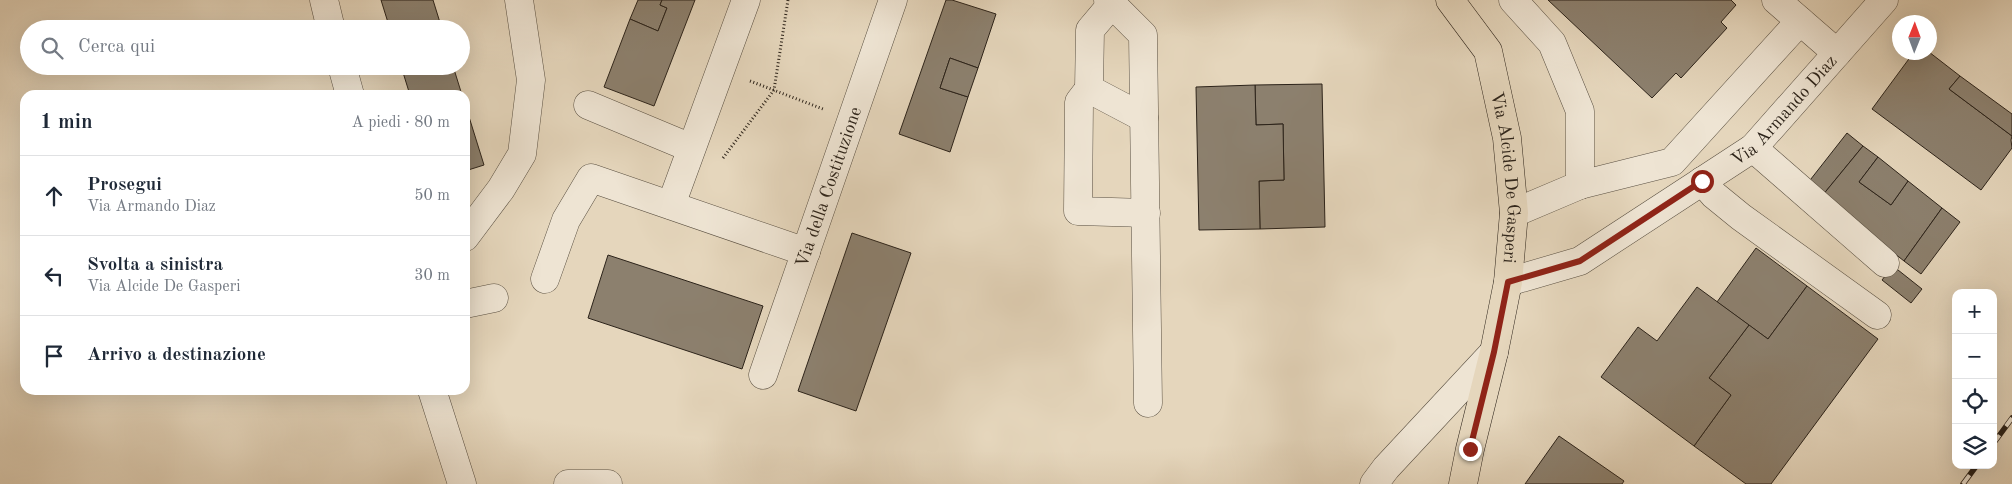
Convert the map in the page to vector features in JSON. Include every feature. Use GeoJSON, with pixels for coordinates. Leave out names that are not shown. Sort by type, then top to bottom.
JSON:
{"type":"FeatureCollection","features":[{"type":"Feature","properties":{"kind":"main road","name":"Via Alcide De Gasperi"},"geometry":{"type":"LineString","coordinates":[[1450,0],[1488,51],[1507,138],[1514,213],[1508,282],[1494,352],[1470,449],[1464,484]]}},
{"type":"Feature","properties":{"kind":"street"},"geometry":{"type":"LineString","coordinates":[[324,0],[330,20]]}},
{"type":"Feature","properties":{"kind":"street"},"geometry":{"type":"LineString","coordinates":[[470,230],[501,189],[522,154],[531,80],[520,0]]}},
{"type":"Feature","properties":{"kind":"street"},"geometry":{"type":"LineString","coordinates":[[671,205],[746,0]]}},
{"type":"Feature","properties":{"kind":"street","name":"Via della Costituzione"},"geometry":{"type":"LineString","coordinates":[[763,375],[893,0]]}},
{"type":"Feature","properties":{"kind":"street"},"geometry":{"type":"LineString","coordinates":[[1513,0],[1552,43],[1580,111],[1580,185]]}},
{"type":"Feature","properties":{"kind":"street"},"geometry":{"type":"LineString","coordinates":[[1776,0],[1836,53]]}},
{"type":"Feature","properties":{"kind":"street","name":"Via Armando Diaz"},"geometry":{"type":"LineString","coordinates":[[1508,282],[1580,261],[1753,148],[1884,0]]}},
{"type":"Feature","properties":{"kind":"street"},"geometry":{"type":"LineString","coordinates":[[1146,213],[1078,210],[1079,102],[1089,89],[1090,30],[1110,2],[1143,35],[1146,213],[1148,403]]}},
{"type":"Feature","properties":{"kind":"street"},"geometry":{"type":"LineString","coordinates":[[1514,213],[1580,185],[1672,162],[1800,21]]}},
{"type":"Feature","properties":{"kind":"street"},"geometry":{"type":"LineString","coordinates":[[344,75],[349,90]]}},
{"type":"Feature","properties":{"kind":"street"},"geometry":{"type":"LineString","coordinates":[[1089,89],[1144,118]]}},
{"type":"Feature","properties":{"kind":"street"},"geometry":{"type":"LineString","coordinates":[[588,105],[691,148]]}},
{"type":"Feature","properties":{"kind":"street"},"geometry":{"type":"LineString","coordinates":[[1753,148],[1885,263]]}},
{"type":"Feature","properties":{"kind":"street"},"geometry":{"type":"LineString","coordinates":[[546,280],[566,220],[591,178],[806,252]]}},
{"type":"Feature","properties":{"kind":"street"},"geometry":{"type":"LineString","coordinates":[[1702,181],[1714,195],[1741,217],[1878,315]]}},
{"type":"Feature","properties":{"kind":"street"},"geometry":{"type":"LineString","coordinates":[[470,303],[494,298]]}},
{"type":"Feature","properties":{"kind":"street"},"geometry":{"type":"LineString","coordinates":[[1374,484],[1386,468],[1494,352]]}},
{"type":"Feature","properties":{"kind":"street"},"geometry":{"type":"LineString","coordinates":[[434,395],[462,484]]}},
{"type":"Feature","properties":{"kind":"street"},"geometry":{"type":"LineString","coordinates":[[568,484],[608,484]]}},
{"type":"Feature","properties":{"kind":"path"},"geometry":{"type":"LineString","coordinates":[[721,161],[774,90],[788,0]]}},
{"type":"Feature","properties":{"kind":"path"},"geometry":{"type":"LineString","coordinates":[[720,70],[852,119]]}},
{"type":"Feature","properties":{"kind":"building"},"geometry":{"type":"Polygon","coordinates":[[[381,0],[433,0],[439,20],[387,20],[381,0]]]}},
{"type":"Feature","properties":{"kind":"building"},"geometry":{"type":"Polygon","coordinates":[[[638,0],[662,0],[660,5],[667,8],[658,31],[630,19],[638,0]]]}},
{"type":"Feature","properties":{"kind":"building"},"geometry":{"type":"Polygon","coordinates":[[[662,0],[695,0],[654,106],[604,87],[630,19],[658,31],[667,8],[660,5],[662,0]]]}},
{"type":"Feature","properties":{"kind":"building"},"geometry":{"type":"Polygon","coordinates":[[[946,0],[952,0],[996,14],[978,68],[950,58],[940,88],[968,97],[950,152],[899,134],[946,0]]]}},
{"type":"Feature","properties":{"kind":"building"},"geometry":{"type":"Polygon","coordinates":[[[1548,0],[1731,0],[1736,5],[1721,22],[1727,28],[1681,78],[1676,73],[1652,98],[1548,0]]]}},
{"type":"Feature","properties":{"kind":"building"},"geometry":{"type":"Polygon","coordinates":[[[950,58],[978,68],[968,97],[940,88],[950,58]]]}},
{"type":"Feature","properties":{"kind":"building"},"geometry":{"type":"Polygon","coordinates":[[[1937,58],[1960,76],[1949,89],[2012,136],[2012,148],[1981,190],[1872,109],[1908,60],[1937,60],[1937,58]]]}},
{"type":"Feature","properties":{"kind":"building"},"geometry":{"type":"Polygon","coordinates":[[[404,75],[456,75],[460,90],[408,90],[404,75]]]}},
{"type":"Feature","properties":{"kind":"building"},"geometry":{"type":"Polygon","coordinates":[[[1960,76],[2012,114],[2012,136],[1949,89],[1960,76]]]}},
{"type":"Feature","properties":{"kind":"building"},"geometry":{"type":"Polygon","coordinates":[[[1322,84],[1325,227],[1260,229],[1259,181],[1284,180],[1283,124],[1256,125],[1255,85],[1322,84]]]}},
{"type":"Feature","properties":{"kind":"building"},"geometry":{"type":"Polygon","coordinates":[[[1255,85],[1256,125],[1283,124],[1284,180],[1259,181],[1260,229],[1199,230],[1196,87],[1255,85]]]}},
{"type":"Feature","properties":{"kind":"building"},"geometry":{"type":"Polygon","coordinates":[[[470,120],[484,165],[470,169],[470,120]]]}},
{"type":"Feature","properties":{"kind":"building"},"geometry":{"type":"Polygon","coordinates":[[[1847,133],[1863,146],[1822,196],[1807,184],[1847,133]]]}},
{"type":"Feature","properties":{"kind":"building"},"geometry":{"type":"Polygon","coordinates":[[[1863,146],[1878,157],[1859,182],[1891,205],[1908,181],[1942,208],[1904,261],[1822,196],[1863,146]]]}},
{"type":"Feature","properties":{"kind":"building"},"geometry":{"type":"Polygon","coordinates":[[[1878,157],[1908,181],[1891,205],[1859,182],[1878,157]]]}},
{"type":"Feature","properties":{"kind":"building"},"geometry":{"type":"Polygon","coordinates":[[[1942,208],[1960,222],[1921,274],[1904,261],[1942,208]]]}},
{"type":"Feature","properties":{"kind":"building"},"geometry":{"type":"Polygon","coordinates":[[[852,233],[911,253],[856,411],[798,391],[852,233]]]}},
{"type":"Feature","properties":{"kind":"building"},"geometry":{"type":"Polygon","coordinates":[[[1756,248],[1807,286],[1768,339],[1717,302],[1756,248]]]}},
{"type":"Feature","properties":{"kind":"building"},"geometry":{"type":"Polygon","coordinates":[[[608,255],[763,306],[742,369],[588,318],[608,255]]]}},
{"type":"Feature","properties":{"kind":"building"},"geometry":{"type":"Polygon","coordinates":[[[1893,266],[1922,289],[1911,303],[1882,280],[1893,266]]]}},
{"type":"Feature","properties":{"kind":"building"},"geometry":{"type":"Polygon","coordinates":[[[1807,286],[1878,339],[1771,484],[1746,484],[1694,446],[1731,395],[1709,378],[1749,325],[1768,339],[1807,286]]]}},
{"type":"Feature","properties":{"kind":"building"},"geometry":{"type":"Polygon","coordinates":[[[1697,287],[1749,325],[1709,378],[1731,395],[1694,446],[1601,377],[1638,327],[1657,341],[1697,287]]]}},
{"type":"Feature","properties":{"kind":"building"},"geometry":{"type":"Polygon","coordinates":[[[1559,436],[1624,481],[1622,484],[1525,484],[1559,436]]]}},
{"type":"Feature","properties":{"kind":"railway"},"geometry":{"type":"LineString","coordinates":[[1997,439],[2012,418]]}},
{"type":"Feature","properties":{"kind":"railway"},"geometry":{"type":"LineString","coordinates":[[1963,484],[1974,469]]}},
{"type":"Feature","properties":{"kind":"route"},"geometry":{"type":"LineString","coordinates":[[1470,449],[1494,352],[1508,282],[1580,261],[1702,181]]}}]}
